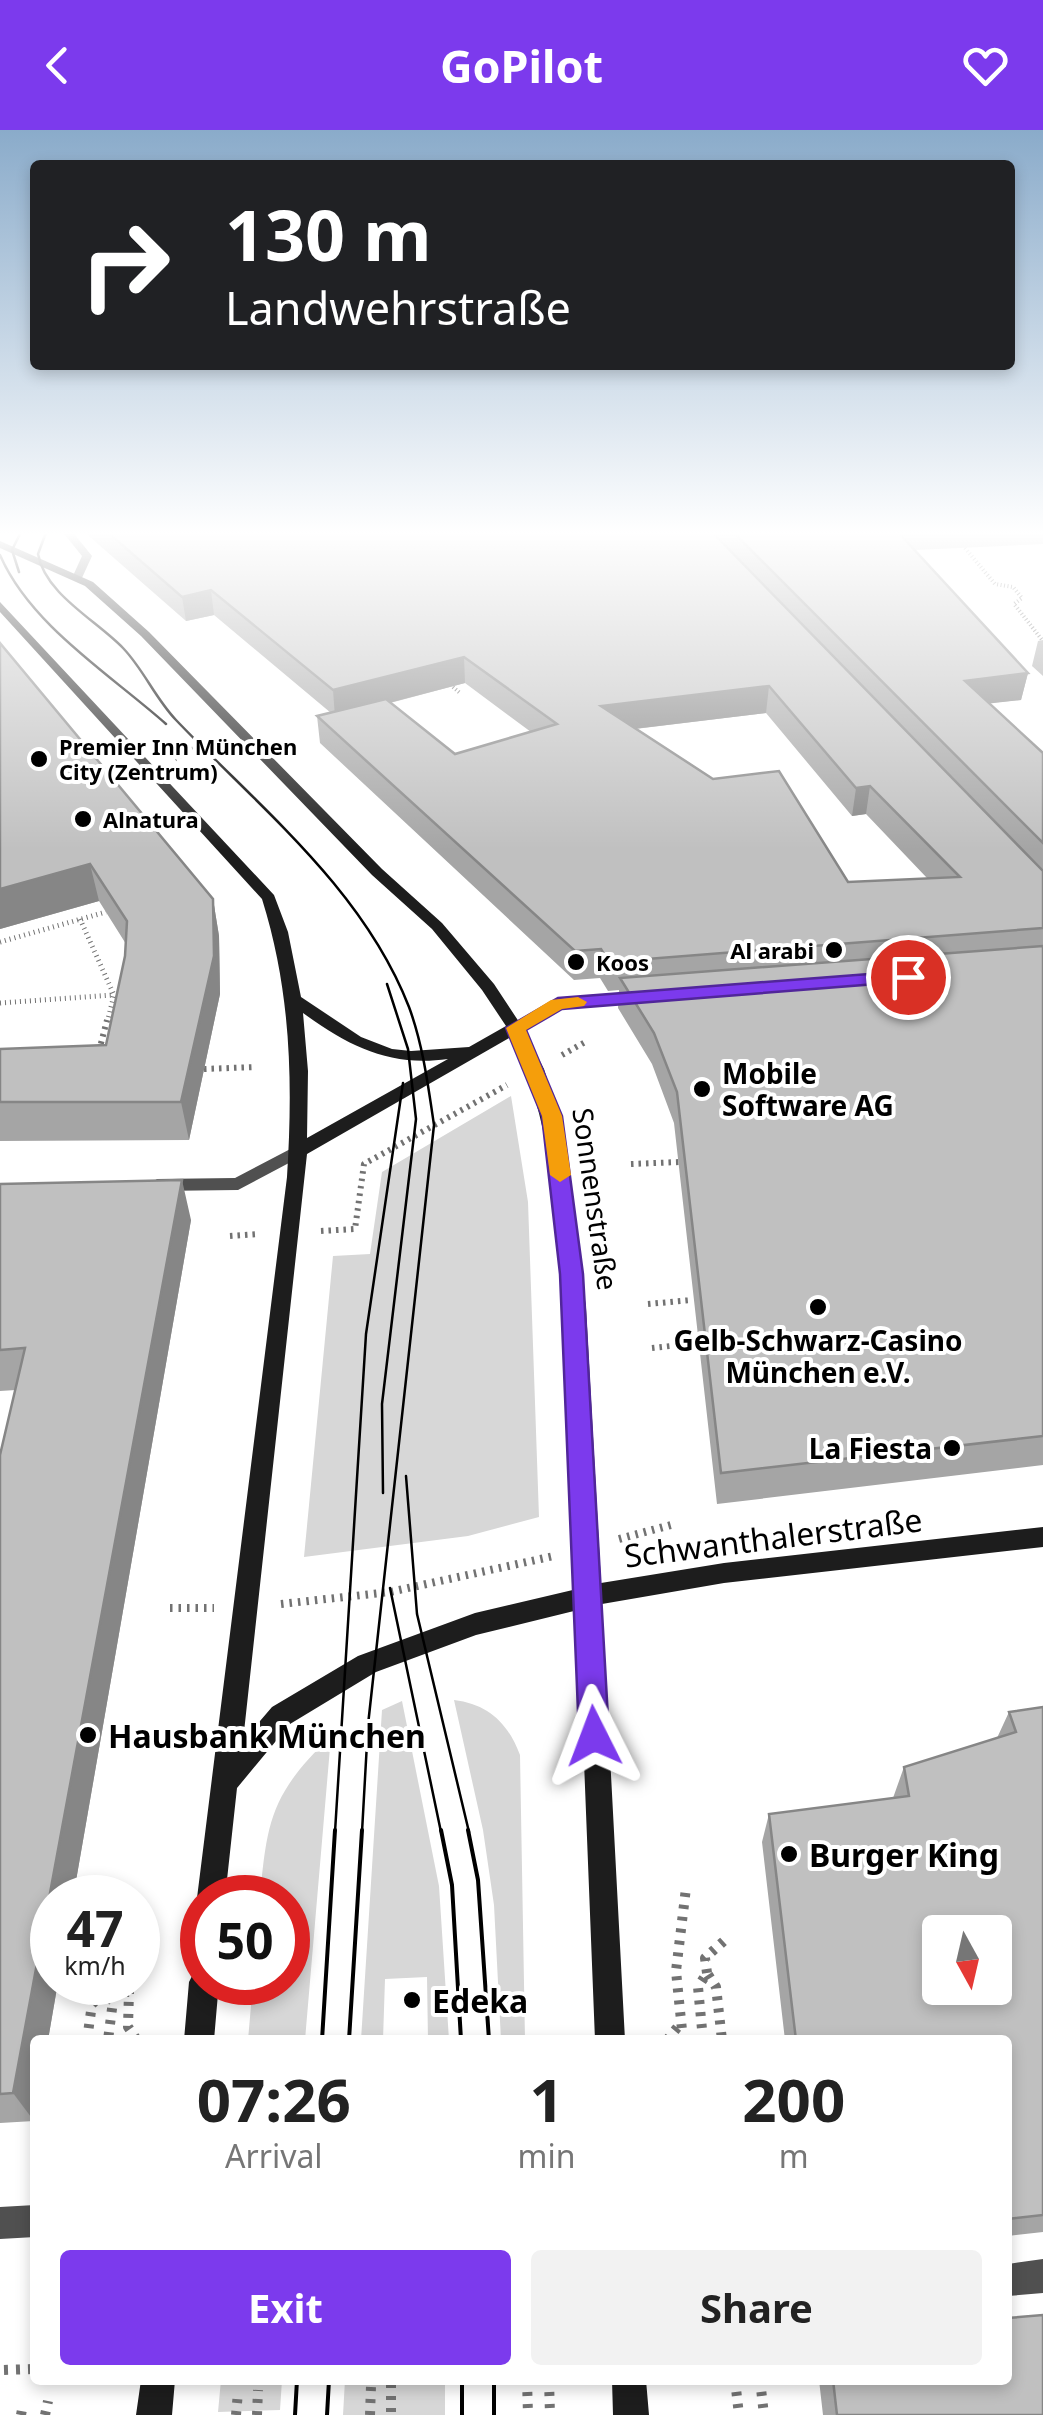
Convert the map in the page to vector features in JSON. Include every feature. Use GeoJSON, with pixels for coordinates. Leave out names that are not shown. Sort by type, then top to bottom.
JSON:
{"type":"FeatureCollection","features":[{"type":"Feature","properties":{"kind":"main road"},"geometry":{"type":"LineString","coordinates":[[28,637],[269,898],[284,940],[294,999],[300,1072],[298,1152],[213,1875]]}},
{"type":"Feature","properties":{"kind":"main road","name":"Sonnenstraße"},"geometry":{"type":"LineString","coordinates":[[148,637],[377,872],[437,926],[515,1028],[535,1070],[556,1136],[576,1308],[586,1594],[610,2035]]}},
{"type":"Feature","properties":{"kind":"main road"},"geometry":{"type":"LineString","coordinates":[[294,999],[381,1054],[419,1059],[480,1048]]}},
{"type":"Feature","properties":{"kind":"main road"},"geometry":{"type":"LineString","coordinates":[[298,1152],[515,1028]]}},
{"type":"Feature","properties":{"kind":"main road","name":"Schwanthalerstraße"},"geometry":{"type":"LineString","coordinates":[[220,1797],[234,1765],[264,1729],[344,1673],[422,1642],[586,1594],[1043,1537]]}},
{"type":"Feature","properties":{"kind":"main road"},"geometry":{"type":"LineString","coordinates":[[199,2035],[202,2005]]}},
{"type":"Feature","properties":{"kind":"main road"},"geometry":{"type":"LineString","coordinates":[[154,2415],[157,2385]]}},
{"type":"Feature","properties":{"kind":"main road"},"geometry":{"type":"LineString","coordinates":[[629,2385],[631,2415]]}},
{"type":"Feature","properties":{"kind":"street"},"geometry":{"type":"LineString","coordinates":[[515,1028],[558,1004],[657,996]]}},
{"type":"Feature","properties":{"kind":"street"},"geometry":{"type":"LineString","coordinates":[[135,1186],[238,1184],[298,1152]]}},
{"type":"Feature","properties":{"kind":"street"},"geometry":{"type":"LineString","coordinates":[[0,2223],[30,2221]]}},
{"type":"Feature","properties":{"kind":"street"},"geometry":{"type":"LineString","coordinates":[[1012,2280],[1043,2276]]}},
{"type":"Feature","properties":{"kind":"path"},"geometry":{"type":"LineString","coordinates":[[452,686],[460,693]]}},
{"type":"Feature","properties":{"kind":"path"},"geometry":{"type":"LineString","coordinates":[[0,942],[106,912]]}},
{"type":"Feature","properties":{"kind":"path"},"geometry":{"type":"LineString","coordinates":[[80,920],[114,995],[96,1058]]}},
{"type":"Feature","properties":{"kind":"path"},"geometry":{"type":"LineString","coordinates":[[0,1003],[114,995]]}},
{"type":"Feature","properties":{"kind":"path"},"geometry":{"type":"LineString","coordinates":[[230,1236],[355,1229],[364,1164],[587,1041]]}},
{"type":"Feature","properties":{"kind":"path"},"geometry":{"type":"LineString","coordinates":[[204,1069],[256,1066]]}},
{"type":"Feature","properties":{"kind":"path"},"geometry":{"type":"LineString","coordinates":[[631,1164],[680,1162]]}},
{"type":"Feature","properties":{"kind":"path"},"geometry":{"type":"LineString","coordinates":[[648,1304],[692,1300]]}},
{"type":"Feature","properties":{"kind":"path"},"geometry":{"type":"LineString","coordinates":[[652,1348],[698,1343]]}},
{"type":"Feature","properties":{"kind":"path"},"geometry":{"type":"LineString","coordinates":[[170,1608],[246,1608],[390,1592],[585,1549],[671,1525]]}},
{"type":"Feature","properties":{"kind":"path"},"geometry":{"type":"LineString","coordinates":[[682,2035],[676,1971],[686,1888]]}},
{"type":"Feature","properties":{"kind":"path"},"geometry":{"type":"LineString","coordinates":[[721,2035],[716,1986],[707,1974],[705,1958],[725,1940]]}},
{"type":"Feature","properties":{"kind":"path"},"geometry":{"type":"LineString","coordinates":[[703,2035],[698,1987],[707,1974]]}},
{"type":"Feature","properties":{"kind":"path"},"geometry":{"type":"LineString","coordinates":[[88,2035],[92,2005]]}},
{"type":"Feature","properties":{"kind":"path"},"geometry":{"type":"LineString","coordinates":[[109,2035],[112,2005]]}},
{"type":"Feature","properties":{"kind":"path"},"geometry":{"type":"LineString","coordinates":[[129,2005],[128,2027],[134,2035]]}},
{"type":"Feature","properties":{"kind":"path"},"geometry":{"type":"LineString","coordinates":[[671,2035],[681,2023]]}},
{"type":"Feature","properties":{"kind":"path"},"geometry":{"type":"LineString","coordinates":[[4,2370],[30,2369]]}},
{"type":"Feature","properties":{"kind":"path"},"geometry":{"type":"LineString","coordinates":[[391,2385],[391,2415]]}},
{"type":"Feature","properties":{"kind":"path"},"geometry":{"type":"LineString","coordinates":[[527,2385],[528,2415]]}},
{"type":"Feature","properties":{"kind":"path"},"geometry":{"type":"LineString","coordinates":[[549,2385],[550,2415]]}},
{"type":"Feature","properties":{"kind":"path"},"geometry":{"type":"LineString","coordinates":[[736,2385],[739,2415]]}},
{"type":"Feature","properties":{"kind":"path"},"geometry":{"type":"LineString","coordinates":[[761,2385],[764,2415]]}},
{"type":"Feature","properties":{"kind":"path"},"geometry":{"type":"LineString","coordinates":[[370,2415],[372,2386]]}},
{"type":"Feature","properties":{"kind":"path"},"geometry":{"type":"LineString","coordinates":[[256,2415],[258,2390]]}},
{"type":"Feature","properties":{"kind":"path"},"geometry":{"type":"LineString","coordinates":[[236,2415],[238,2392]]}},
{"type":"Feature","properties":{"kind":"path"},"geometry":{"type":"LineString","coordinates":[[46,2415],[48,2402]]}},
{"type":"Feature","properties":{"kind":"shaded area"},"geometry":{"type":"Polygon","coordinates":[[[511,1096],[528,1202],[539,1517],[468,1536],[304,1557],[333,1256],[370,1254],[382,1172],[511,1096]]]}},
{"type":"Feature","properties":{"kind":"shaded area"},"geometry":{"type":"Polygon","coordinates":[[[454,1700],[477,1706],[495,1717],[520,1755],[525,2035],[501,2035],[494,1905],[483,1830],[454,1700]]]}},
{"type":"Feature","properties":{"kind":"shaded area"},"geometry":{"type":"Polygon","coordinates":[[[402,1701],[439,1886],[449,2035],[428,2035],[427,1977],[385,1979],[383,2035],[361,2035],[382,1710],[402,1701]]]}},
{"type":"Feature","properties":{"kind":"shaded area"},"geometry":{"type":"Polygon","coordinates":[[[331,1736],[310,1982],[310,1875],[263,1875],[270,1827],[284,1791],[331,1736]]]}},
{"type":"Feature","properties":{"kind":"shaded area"},"geometry":{"type":"Polygon","coordinates":[[[251,2005],[308,2005],[305,2035],[248,2035],[251,2005]]]}},
{"type":"Feature","properties":{"kind":"shaded area"},"geometry":{"type":"Polygon","coordinates":[[[221,2385],[282,2385],[280,2410],[218,2412],[221,2385]]]}},
{"type":"Feature","properties":{"kind":"shaded area"},"geometry":{"type":"Polygon","coordinates":[[[345,2385],[445,2385],[445,2415],[343,2415],[345,2385]]]}},
{"type":"Feature","properties":{"kind":"building"},"geometry":{"type":"Polygon","coordinates":[[[268,637],[814,637],[1043,871],[1043,928],[609,962],[601,949],[575,951],[317,716],[386,699],[455,754],[557,724],[464,657],[333,690],[268,637]],[[769,686],[601,706],[713,779],[779,771],[848,882],[960,877],[870,786],[856,788],[769,686]]]}},
{"type":"Feature","properties":{"kind":"building"},"geometry":{"type":"Polygon","coordinates":[[[837,637],[994,637],[1028,673],[965,681],[1043,753],[1043,843],[837,637]]]}},
{"type":"Feature","properties":{"kind":"building"},"geometry":{"type":"Polygon","coordinates":[[[0,643],[213,899],[214,956],[181,1102],[0,1102],[0,1049],[106,1045],[125,956],[127,921],[90,864],[0,889],[0,643]]]}},
{"type":"Feature","properties":{"kind":"building"},"geometry":{"type":"Polygon","coordinates":[[[1043,946],[1043,1436],[721,1473],[677,1092],[654,1033],[620,978],[1043,946]]]}},
{"type":"Feature","properties":{"kind":"building"},"geometry":{"type":"Polygon","coordinates":[[[182,1180],[53,1875],[30,1875],[30,2001],[13,2093],[0,2094],[0,1455],[25,1348],[0,1350],[0,1184],[182,1180]]]}},
{"type":"Feature","properties":{"kind":"building"},"geometry":{"type":"Polygon","coordinates":[[[1043,1707],[1043,2215],[1012,2219],[1012,2035],[795,2035],[769,1814],[909,1796],[904,1767],[1016,1732],[1009,1712],[1043,1707]]]}},
{"type":"Feature","properties":{"kind":"building"},"geometry":{"type":"Polygon","coordinates":[[[1043,2315],[1043,2415],[837,2415],[834,2385],[1012,2385],[1012,2318],[1043,2315]]]}},
{"type":"Feature","properties":{"kind":"tram line"},"geometry":{"type":"LineString","coordinates":[[63,637],[166,724]]}},
{"type":"Feature","properties":{"kind":"tram line"},"geometry":{"type":"LineString","coordinates":[[110,637],[137,665],[176,720],[337,888],[389,964],[418,1036],[434,1125],[368,1725],[362,1832]]}},
{"type":"Feature","properties":{"kind":"tram line"},"geometry":{"type":"LineString","coordinates":[[383,1493],[382,1404],[416,1119],[408,1049],[387,984]]}},
{"type":"Feature","properties":{"kind":"tram line"},"geometry":{"type":"LineString","coordinates":[[335,1832],[366,1334],[403,1083]]}},
{"type":"Feature","properties":{"kind":"tram line"},"geometry":{"type":"LineString","coordinates":[[406,1476],[417,1614],[469,1832]]}},
{"type":"Feature","properties":{"kind":"tram line"},"geometry":{"type":"LineString","coordinates":[[390,1588],[441,1832]]}},
{"type":"Feature","properties":{"kind":"tram line"},"geometry":{"type":"LineString","coordinates":[[322,2035],[335,1830]]}},
{"type":"Feature","properties":{"kind":"tram line"},"geometry":{"type":"LineString","coordinates":[[349,2035],[362,1830]]}},
{"type":"Feature","properties":{"kind":"tram line"},"geometry":{"type":"LineString","coordinates":[[441,1830],[452,1885],[461,2035]]}},
{"type":"Feature","properties":{"kind":"tram line"},"geometry":{"type":"LineString","coordinates":[[468,1830],[478,1880],[489,2035]]}},
{"type":"Feature","properties":{"kind":"tram line"},"geometry":{"type":"LineString","coordinates":[[295,2415],[297,2385]]}},
{"type":"Feature","properties":{"kind":"tram line"},"geometry":{"type":"LineString","coordinates":[[327,2415],[329,2385]]}},
{"type":"Feature","properties":{"kind":"tram line"},"geometry":{"type":"LineString","coordinates":[[462,2385],[462,2415]]}},
{"type":"Feature","properties":{"kind":"tram line"},"geometry":{"type":"LineString","coordinates":[[494,2385],[494,2415]]}},
{"type":"Feature","properties":{"kind":"slow traffic"},"geometry":{"type":"LineString","coordinates":[[560,1175],[552,1116],[515,1028],[558,1004],[578,1002]]}},
{"type":"Feature","properties":{"kind":"place","name":"Premier Inn München City (Zentrum)"},"geometry":{"type":"Point","coordinates":[39,759]}},
{"type":"Feature","properties":{"kind":"place","name":"Alnatura"},"geometry":{"type":"Point","coordinates":[83,819]}},
{"type":"Feature","properties":{"kind":"place","name":"Al arabi"},"geometry":{"type":"Point","coordinates":[834,950]}},
{"type":"Feature","properties":{"kind":"place","name":"Koos"},"geometry":{"type":"Point","coordinates":[576,962]}},
{"type":"Feature","properties":{"kind":"place","name":"Mobile Software AG"},"geometry":{"type":"Point","coordinates":[702,1089]}},
{"type":"Feature","properties":{"kind":"place","name":"Gelb-Schwarz-Casino München e.V."},"geometry":{"type":"Point","coordinates":[818,1307]}},
{"type":"Feature","properties":{"kind":"place","name":"La Fiesta"},"geometry":{"type":"Point","coordinates":[952,1448]}},
{"type":"Feature","properties":{"kind":"place","name":"Hausbank München"},"geometry":{"type":"Point","coordinates":[88,1735]}},
{"type":"Feature","properties":{"kind":"place","name":"Burger King"},"geometry":{"type":"Point","coordinates":[789,1854]}},
{"type":"Feature","properties":{"kind":"place","name":"Edeka"},"geometry":{"type":"Point","coordinates":[412,2000]}},
{"type":"Feature","properties":{"kind":"route"},"geometry":{"type":"LineString","coordinates":[[594,1736],[576,1308],[552,1116],[515,1028],[558,1004],[908,977]]}}]}
